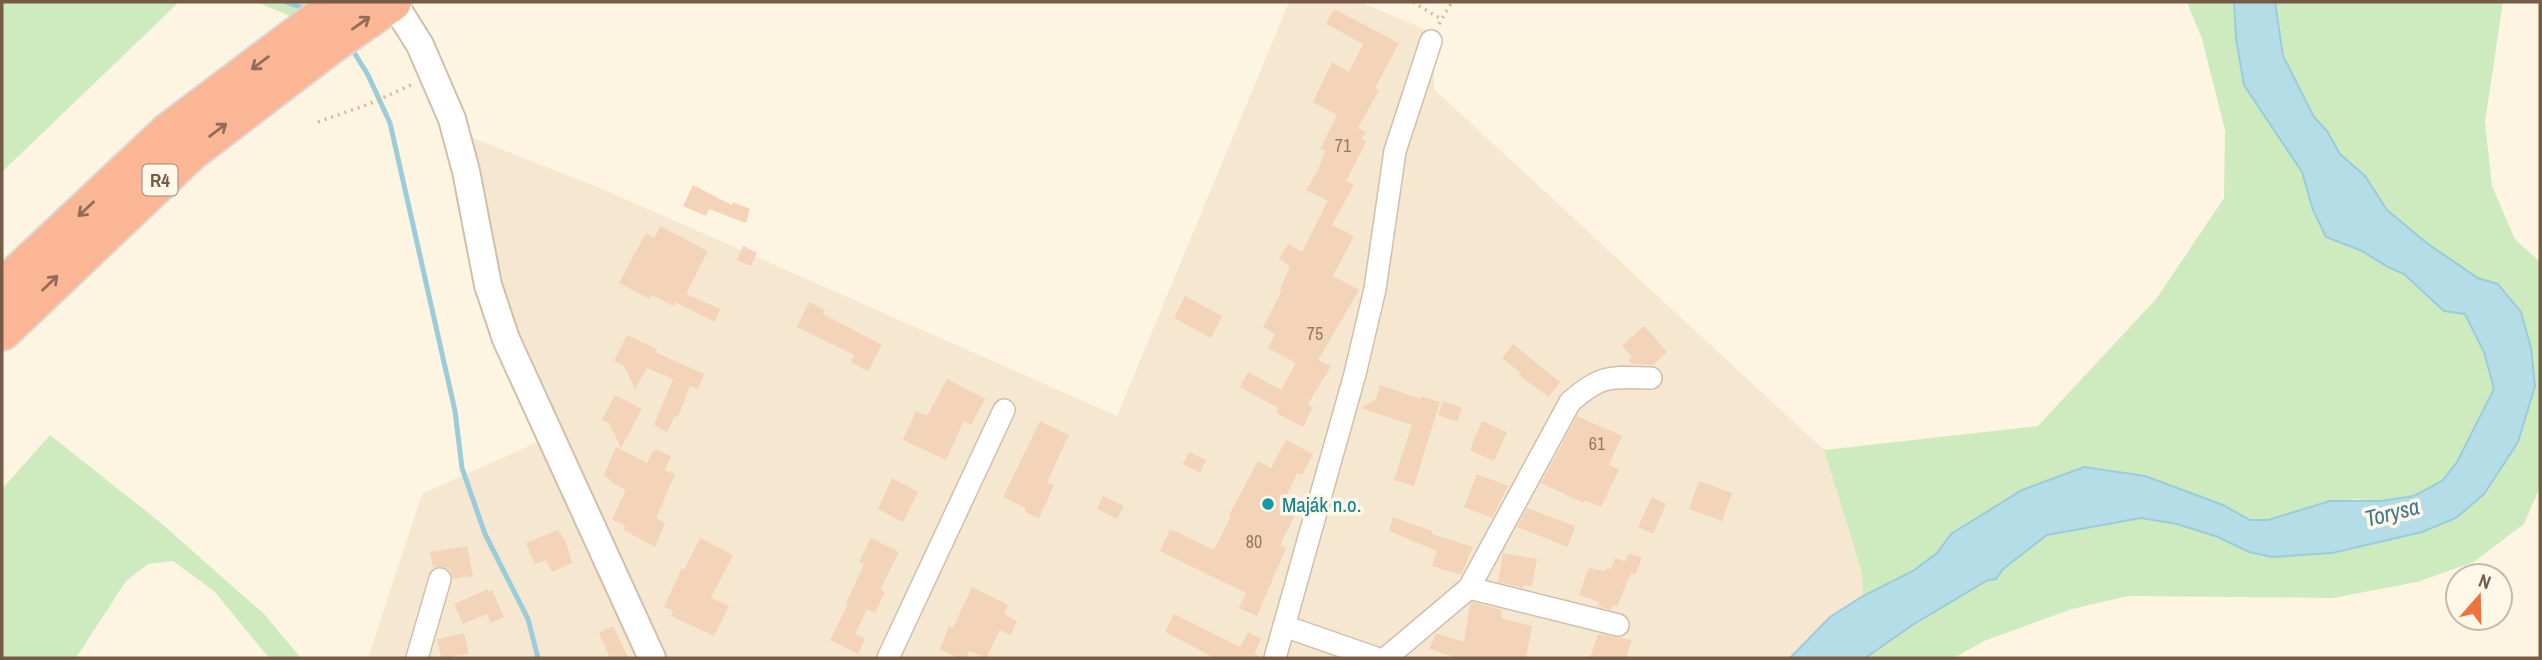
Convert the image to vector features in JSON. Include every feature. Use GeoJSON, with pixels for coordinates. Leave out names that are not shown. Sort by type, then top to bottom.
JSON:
{"type":"FeatureCollection","features":[{"type":"Feature","properties":{"kind":"highway","name":"R4"},"geometry":{"type":"LineString","coordinates":[[2,289],[169,132],[329,23],[393,2]]}},
{"type":"Feature","properties":{"kind":"highway","name":"R4"},"geometry":{"type":"LineString","coordinates":[[2,331],[329,23]]}},
{"type":"Feature","properties":{"kind":"street"},"geometry":{"type":"LineString","coordinates":[[393,2],[420,45],[452,119],[466,171],[488,285],[506,339],[652,658]]}},
{"type":"Feature","properties":{"kind":"street"},"geometry":{"type":"LineString","coordinates":[[1275,658],[1355,374],[1375,289],[1395,151],[1431,41]]}},
{"type":"Feature","properties":{"kind":"street"},"geometry":{"type":"LineString","coordinates":[[1386,658],[1469,588],[1570,402],[1590,384],[1609,377],[1650,378]]}},
{"type":"Feature","properties":{"kind":"street"},"geometry":{"type":"LineString","coordinates":[[888,658],[1004,410]]}},
{"type":"Feature","properties":{"kind":"street"},"geometry":{"type":"LineString","coordinates":[[417,658],[440,579]]}},
{"type":"Feature","properties":{"kind":"street"},"geometry":{"type":"LineString","coordinates":[[1469,588],[1618,625]]}},
{"type":"Feature","properties":{"kind":"street"},"geometry":{"type":"LineString","coordinates":[[1284,626],[1376,658]]}},
{"type":"Feature","properties":{"kind":"path"},"geometry":{"type":"LineString","coordinates":[[1413,2],[1442,19]]}},
{"type":"Feature","properties":{"kind":"path"},"geometry":{"type":"LineString","coordinates":[[1431,41],[1452,2]]}},
{"type":"Feature","properties":{"kind":"path"},"geometry":{"type":"LineString","coordinates":[[318,122],[389,95]]}},
{"type":"Feature","properties":{"kind":"shaded area"},"geometry":{"type":"Polygon","coordinates":[[[1289,2],[1360,2],[1424,29],[1434,47],[1434,89],[1824,450],[1862,573],[1863,596],[1830,617],[1790,658],[368,658],[422,494],[553,435],[486,266],[460,133],[607,191],[1117,416],[1289,2]]]}},
{"type":"Feature","properties":{"kind":"green space"},"geometry":{"type":"Polygon","coordinates":[[[2,2],[179,2],[2,172],[2,2]]]}},
{"type":"Feature","properties":{"kind":"green space"},"geometry":{"type":"Polygon","coordinates":[[[256,2],[328,2],[303,21],[256,2]]]}},
{"type":"Feature","properties":{"kind":"green space"},"geometry":{"type":"Polygon","coordinates":[[[2187,2],[2234,2],[2236,39],[2244,85],[2302,172],[2313,210],[2326,237],[2362,251],[2404,274],[2444,311],[2465,314],[2484,352],[2494,389],[2457,462],[2442,481],[2414,496],[2381,501],[2354,499],[2268,520],[2250,520],[2223,505],[2145,476],[2022,490],[1951,534],[1937,553],[1913,571],[1863,596],[1862,573],[1824,450],[2038,426],[2156,299],[2224,198],[2225,130],[2202,39],[2187,2]]]}},
{"type":"Feature","properties":{"kind":"green space"},"geometry":{"type":"Polygon","coordinates":[[[2275,2],[2503,2],[2485,122],[2492,186],[2515,239],[2540,262],[2540,487],[2524,524],[2474,562],[2444,562],[2444,573],[2417,582],[2333,598],[2128,596],[2072,609],[1984,641],[1954,658],[1865,658],[1914,623],[1988,580],[1996,579],[2003,569],[2047,535],[2141,518],[2177,524],[2218,537],[2249,552],[2272,557],[2332,553],[2422,532],[2456,518],[2535,386],[2531,348],[2521,312],[2498,284],[2478,278],[2428,244],[2387,210],[2365,176],[2340,154],[2327,131],[2314,118],[2283,56],[2275,2]]]}},
{"type":"Feature","properties":{"kind":"green space"},"geometry":{"type":"Polygon","coordinates":[[[50,435],[161,523],[264,614],[301,658],[269,658],[214,591],[173,561],[148,564],[126,581],[76,658],[2,658],[2,489],[50,435]]]}},
{"type":"Feature","properties":{"kind":"water","name":"Torysa"},"geometry":{"type":"Polygon","coordinates":[[[2234,2],[2275,2],[2283,56],[2314,117],[2327,131],[2340,154],[2365,176],[2387,210],[2428,244],[2478,278],[2498,284],[2521,312],[2531,348],[2535,386],[2518,442],[2484,494],[2456,518],[2422,532],[2332,553],[2272,557],[2249,552],[2218,537],[2177,524],[2141,518],[2047,535],[2003,569],[1996,579],[1988,580],[1914,624],[1865,658],[1790,658],[1830,617],[1863,596],[1913,571],[1937,553],[1951,534],[2022,490],[2084,467],[2145,476],[2223,505],[2250,520],[2268,520],[2330,501],[2381,501],[2414,496],[2442,481],[2457,462],[2494,389],[2484,352],[2465,314],[2444,311],[2404,274],[2362,251],[2326,237],[2313,210],[2302,172],[2244,85],[2236,39],[2234,2]]]}},
{"type":"Feature","properties":{"kind":"building"},"geometry":{"type":"Polygon","coordinates":[[[1334,9],[1399,43],[1375,88],[1379,90],[1358,128],[1366,132],[1362,139],[1366,142],[1346,181],[1354,185],[1332,225],[1354,236],[1333,276],[1359,290],[1318,360],[1331,366],[1308,404],[1313,407],[1303,427],[1276,413],[1278,408],[1240,387],[1248,372],[1281,390],[1296,363],[1268,348],[1275,334],[1263,327],[1282,291],[1280,290],[1290,266],[1279,259],[1288,244],[1302,252],[1328,201],[1306,190],[1318,170],[1325,151],[1320,149],[1337,115],[1313,102],[1332,62],[1349,72],[1363,44],[1326,24],[1334,9]]]}},
{"type":"Feature","properties":{"kind":"building"},"geometry":{"type":"Polygon","coordinates":[[[693,185],[732,205],[733,202],[750,209],[746,223],[709,209],[706,216],[683,206],[693,185]]]}},
{"type":"Feature","properties":{"kind":"building"},"geometry":{"type":"Polygon","coordinates":[[[660,226],[708,251],[686,294],[720,309],[715,322],[675,302],[674,306],[651,295],[650,299],[619,283],[646,233],[654,238],[660,226]]]}},
{"type":"Feature","properties":{"kind":"building"},"geometry":{"type":"Polygon","coordinates":[[[743,246],[757,253],[751,266],[737,260],[743,246]]]}},
{"type":"Feature","properties":{"kind":"building"},"geometry":{"type":"Polygon","coordinates":[[[1185,296],[1222,316],[1211,338],[1174,318],[1185,296]]]}},
{"type":"Feature","properties":{"kind":"building"},"geometry":{"type":"Polygon","coordinates":[[[809,302],[825,310],[823,314],[882,345],[868,371],[851,362],[854,355],[797,327],[809,302]]]}},
{"type":"Feature","properties":{"kind":"building"},"geometry":{"type":"Polygon","coordinates":[[[1644,326],[1667,352],[1653,365],[1632,364],[1628,360],[1632,357],[1622,346],[1644,326]]]}},
{"type":"Feature","properties":{"kind":"building"},"geometry":{"type":"Polygon","coordinates":[[[627,335],[657,349],[655,352],[704,374],[698,389],[690,386],[678,417],[675,416],[667,432],[654,425],[673,379],[647,368],[635,389],[624,366],[614,361],[627,335]]]}},
{"type":"Feature","properties":{"kind":"building"},"geometry":{"type":"Polygon","coordinates":[[[1513,344],[1560,382],[1549,397],[1519,375],[1521,373],[1502,358],[1513,344]]]}},
{"type":"Feature","properties":{"kind":"building"},"geometry":{"type":"Polygon","coordinates":[[[947,379],[985,399],[971,425],[964,421],[946,460],[903,440],[916,411],[927,416],[947,379]]]}},
{"type":"Feature","properties":{"kind":"building"},"geometry":{"type":"Polygon","coordinates":[[[1380,385],[1421,399],[1422,396],[1440,402],[1414,486],[1394,480],[1412,425],[1361,408],[1376,399],[1380,385]]]}},
{"type":"Feature","properties":{"kind":"building"},"geometry":{"type":"Polygon","coordinates":[[[615,395],[642,409],[621,448],[609,423],[602,420],[615,395]]]}},
{"type":"Feature","properties":{"kind":"building"},"geometry":{"type":"Polygon","coordinates":[[[1443,401],[1462,408],[1457,422],[1438,415],[1443,401]]]}},
{"type":"Feature","properties":{"kind":"building"},"geometry":{"type":"Polygon","coordinates":[[[1577,416],[1622,436],[1609,465],[1619,470],[1601,507],[1585,500],[1584,503],[1541,483],[1577,416]]]}},
{"type":"Feature","properties":{"kind":"building"},"geometry":{"type":"Polygon","coordinates":[[[1040,421],[1069,435],[1047,482],[1054,485],[1039,518],[1003,497],[1040,421]]]}},
{"type":"Feature","properties":{"kind":"building"},"geometry":{"type":"Polygon","coordinates":[[[1482,421],[1507,432],[1494,461],[1470,450],[1482,421]]]}},
{"type":"Feature","properties":{"kind":"building"},"geometry":{"type":"Polygon","coordinates":[[[1286,440],[1313,454],[1302,475],[1297,473],[1284,501],[1298,509],[1280,545],[1286,548],[1257,616],[1239,608],[1246,593],[1160,551],[1170,529],[1214,550],[1258,461],[1271,468],[1286,440]]]}},
{"type":"Feature","properties":{"kind":"building"},"geometry":{"type":"Polygon","coordinates":[[[616,447],[647,463],[654,449],[671,456],[665,470],[675,474],[656,518],[665,523],[655,547],[624,530],[625,526],[612,519],[626,490],[604,475],[616,447]]]}},
{"type":"Feature","properties":{"kind":"building"},"geometry":{"type":"Polygon","coordinates":[[[1189,452],[1206,460],[1200,473],[1183,464],[1189,452]]]}},
{"type":"Feature","properties":{"kind":"building"},"geometry":{"type":"Polygon","coordinates":[[[1477,474],[1508,486],[1492,518],[1464,507],[1477,474]]]}},
{"type":"Feature","properties":{"kind":"building"},"geometry":{"type":"Polygon","coordinates":[[[892,478],[918,492],[903,522],[878,509],[892,478]]]}},
{"type":"Feature","properties":{"kind":"building"},"geometry":{"type":"Polygon","coordinates":[[[1699,481],[1732,493],[1722,521],[1689,509],[1699,481]]]}},
{"type":"Feature","properties":{"kind":"building"},"geometry":{"type":"Polygon","coordinates":[[[1103,496],[1124,506],[1117,519],[1097,509],[1103,496]]]}},
{"type":"Feature","properties":{"kind":"building"},"geometry":{"type":"Polygon","coordinates":[[[1652,497],[1666,504],[1653,534],[1638,527],[1652,497]]]}},
{"type":"Feature","properties":{"kind":"building"},"geometry":{"type":"Polygon","coordinates":[[[1527,508],[1575,526],[1568,547],[1517,527],[1527,508]]]}},
{"type":"Feature","properties":{"kind":"building"},"geometry":{"type":"Polygon","coordinates":[[[1393,517],[1432,531],[1432,534],[1473,547],[1461,575],[1432,566],[1437,551],[1389,531],[1393,517]]]}},
{"type":"Feature","properties":{"kind":"building"},"geometry":{"type":"Polygon","coordinates":[[[558,530],[566,542],[572,563],[552,572],[546,560],[535,564],[526,543],[558,530]]]}},
{"type":"Feature","properties":{"kind":"building"},"geometry":{"type":"Polygon","coordinates":[[[700,538],[733,555],[711,598],[729,606],[714,636],[671,616],[673,611],[664,607],[700,538]]]}},
{"type":"Feature","properties":{"kind":"building"},"geometry":{"type":"Polygon","coordinates":[[[871,538],[899,552],[880,590],[885,592],[875,613],[867,609],[855,634],[865,639],[858,654],[830,640],[848,604],[846,603],[864,564],[859,562],[871,538]]]}},
{"type":"Feature","properties":{"kind":"building"},"geometry":{"type":"Polygon","coordinates":[[[467,546],[473,576],[453,579],[450,570],[444,567],[433,568],[430,552],[467,546]]]}},
{"type":"Feature","properties":{"kind":"building"},"geometry":{"type":"Polygon","coordinates":[[[1503,553],[1537,559],[1532,586],[1523,585],[1523,588],[1498,582],[1503,553]]]}},
{"type":"Feature","properties":{"kind":"building"},"geometry":{"type":"Polygon","coordinates":[[[1629,553],[1642,558],[1635,575],[1631,573],[1617,607],[1613,605],[1611,610],[1598,606],[1599,602],[1579,595],[1589,568],[1606,571],[1607,567],[1611,569],[1615,558],[1625,561],[1629,553]]]}},
{"type":"Feature","properties":{"kind":"building"},"geometry":{"type":"Polygon","coordinates":[[[972,587],[1008,605],[1004,614],[1017,621],[1010,635],[1000,630],[986,658],[969,651],[966,658],[959,658],[940,649],[949,626],[953,628],[972,587]]]}},
{"type":"Feature","properties":{"kind":"building"},"geometry":{"type":"Polygon","coordinates":[[[488,589],[488,592],[492,590],[504,617],[491,623],[487,614],[463,624],[454,604],[488,589]]]}},
{"type":"Feature","properties":{"kind":"building"},"geometry":{"type":"Polygon","coordinates":[[[1472,602],[1502,610],[1501,618],[1532,626],[1526,658],[1458,658],[1429,649],[1436,633],[1464,642],[1472,602]]]}},
{"type":"Feature","properties":{"kind":"building"},"geometry":{"type":"Polygon","coordinates":[[[1174,614],[1240,647],[1248,632],[1261,639],[1254,654],[1262,658],[1215,658],[1165,632],[1174,614]]]}},
{"type":"Feature","properties":{"kind":"building"},"geometry":{"type":"Polygon","coordinates":[[[613,626],[628,658],[610,658],[599,633],[613,626]]]}},
{"type":"Feature","properties":{"kind":"building"},"geometry":{"type":"Polygon","coordinates":[[[464,633],[469,654],[441,658],[437,639],[464,633]]]}},
{"type":"Feature","properties":{"kind":"building"},"geometry":{"type":"Polygon","coordinates":[[[1598,634],[1632,640],[1626,658],[1590,658],[1598,634]]]}},
{"type":"Feature","properties":{"kind":"waterway"},"geometry":{"type":"LineString","coordinates":[[286,2],[306,9]]}},
{"type":"Feature","properties":{"kind":"waterway"},"geometry":{"type":"LineString","coordinates":[[350,46],[368,75],[390,123],[455,411],[462,468],[485,534],[528,619],[538,658]]}},
{"type":"Feature","properties":{"kind":"place","name":"Maják n.o."},"geometry":{"type":"Point","coordinates":[1268,504]}}]}
